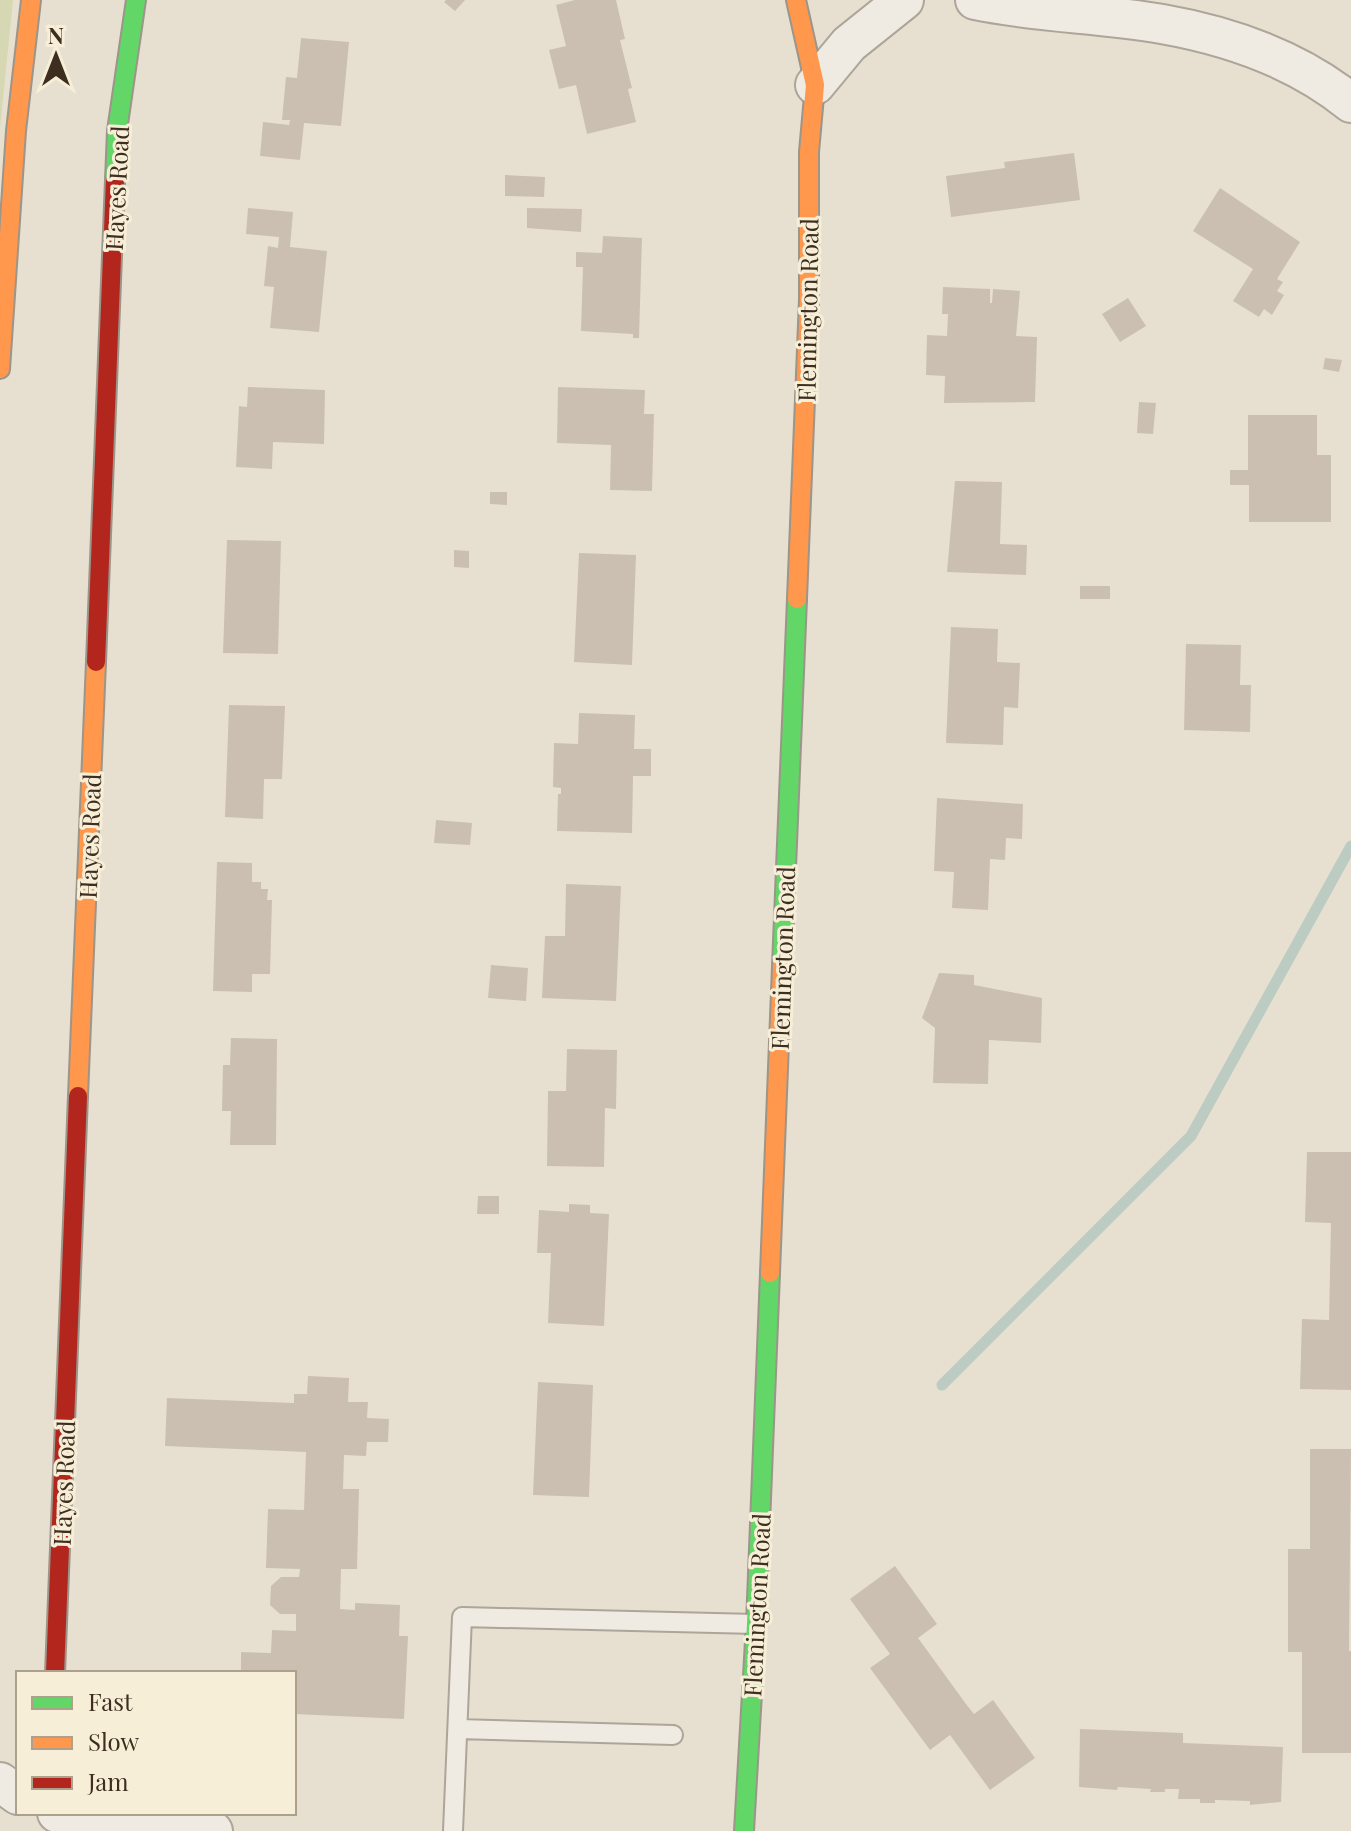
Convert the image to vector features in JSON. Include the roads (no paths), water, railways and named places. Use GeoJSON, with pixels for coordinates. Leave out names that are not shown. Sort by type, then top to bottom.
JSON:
{"type":"FeatureCollection","features":[{"type":"Feature","properties":{"kind":"main road"},"geometry":{"type":"LineString","coordinates":[[0,369],[16,131],[31,0]]}},
{"type":"Feature","properties":{"kind":"main road","name":"Hayes Road"},"geometry":{"type":"LineString","coordinates":[[55,1671],[117,131],[136,0]]}},
{"type":"Feature","properties":{"kind":"main road","name":"Flemington Road"},"geometry":{"type":"LineString","coordinates":[[744,1831],[756,1624],[809,299],[809,152],[815,85],[796,0]]}},
{"type":"Feature","properties":{"kind":"street"},"geometry":{"type":"LineString","coordinates":[[815,85],[849,44],[904,0]]}},
{"type":"Feature","properties":{"kind":"street"},"geometry":{"type":"LineString","coordinates":[[975,0],[1161,12],[1290,62],[1351,103]]}},
{"type":"Feature","properties":{"kind":"street"},"geometry":{"type":"LineString","coordinates":[[68,1815],[103,1821],[190,1823],[213,1831]]}},
{"type":"Feature","properties":{"kind":"lane"},"geometry":{"type":"LineString","coordinates":[[453,1831],[462,1617],[756,1624]]}},
{"type":"Feature","properties":{"kind":"lane"},"geometry":{"type":"LineString","coordinates":[[458,1729],[673,1735]]}},
{"type":"Feature","properties":{"kind":"waterway"},"geometry":{"type":"LineString","coordinates":[[942,1385],[1191,1136],[1351,846]]}}]}
